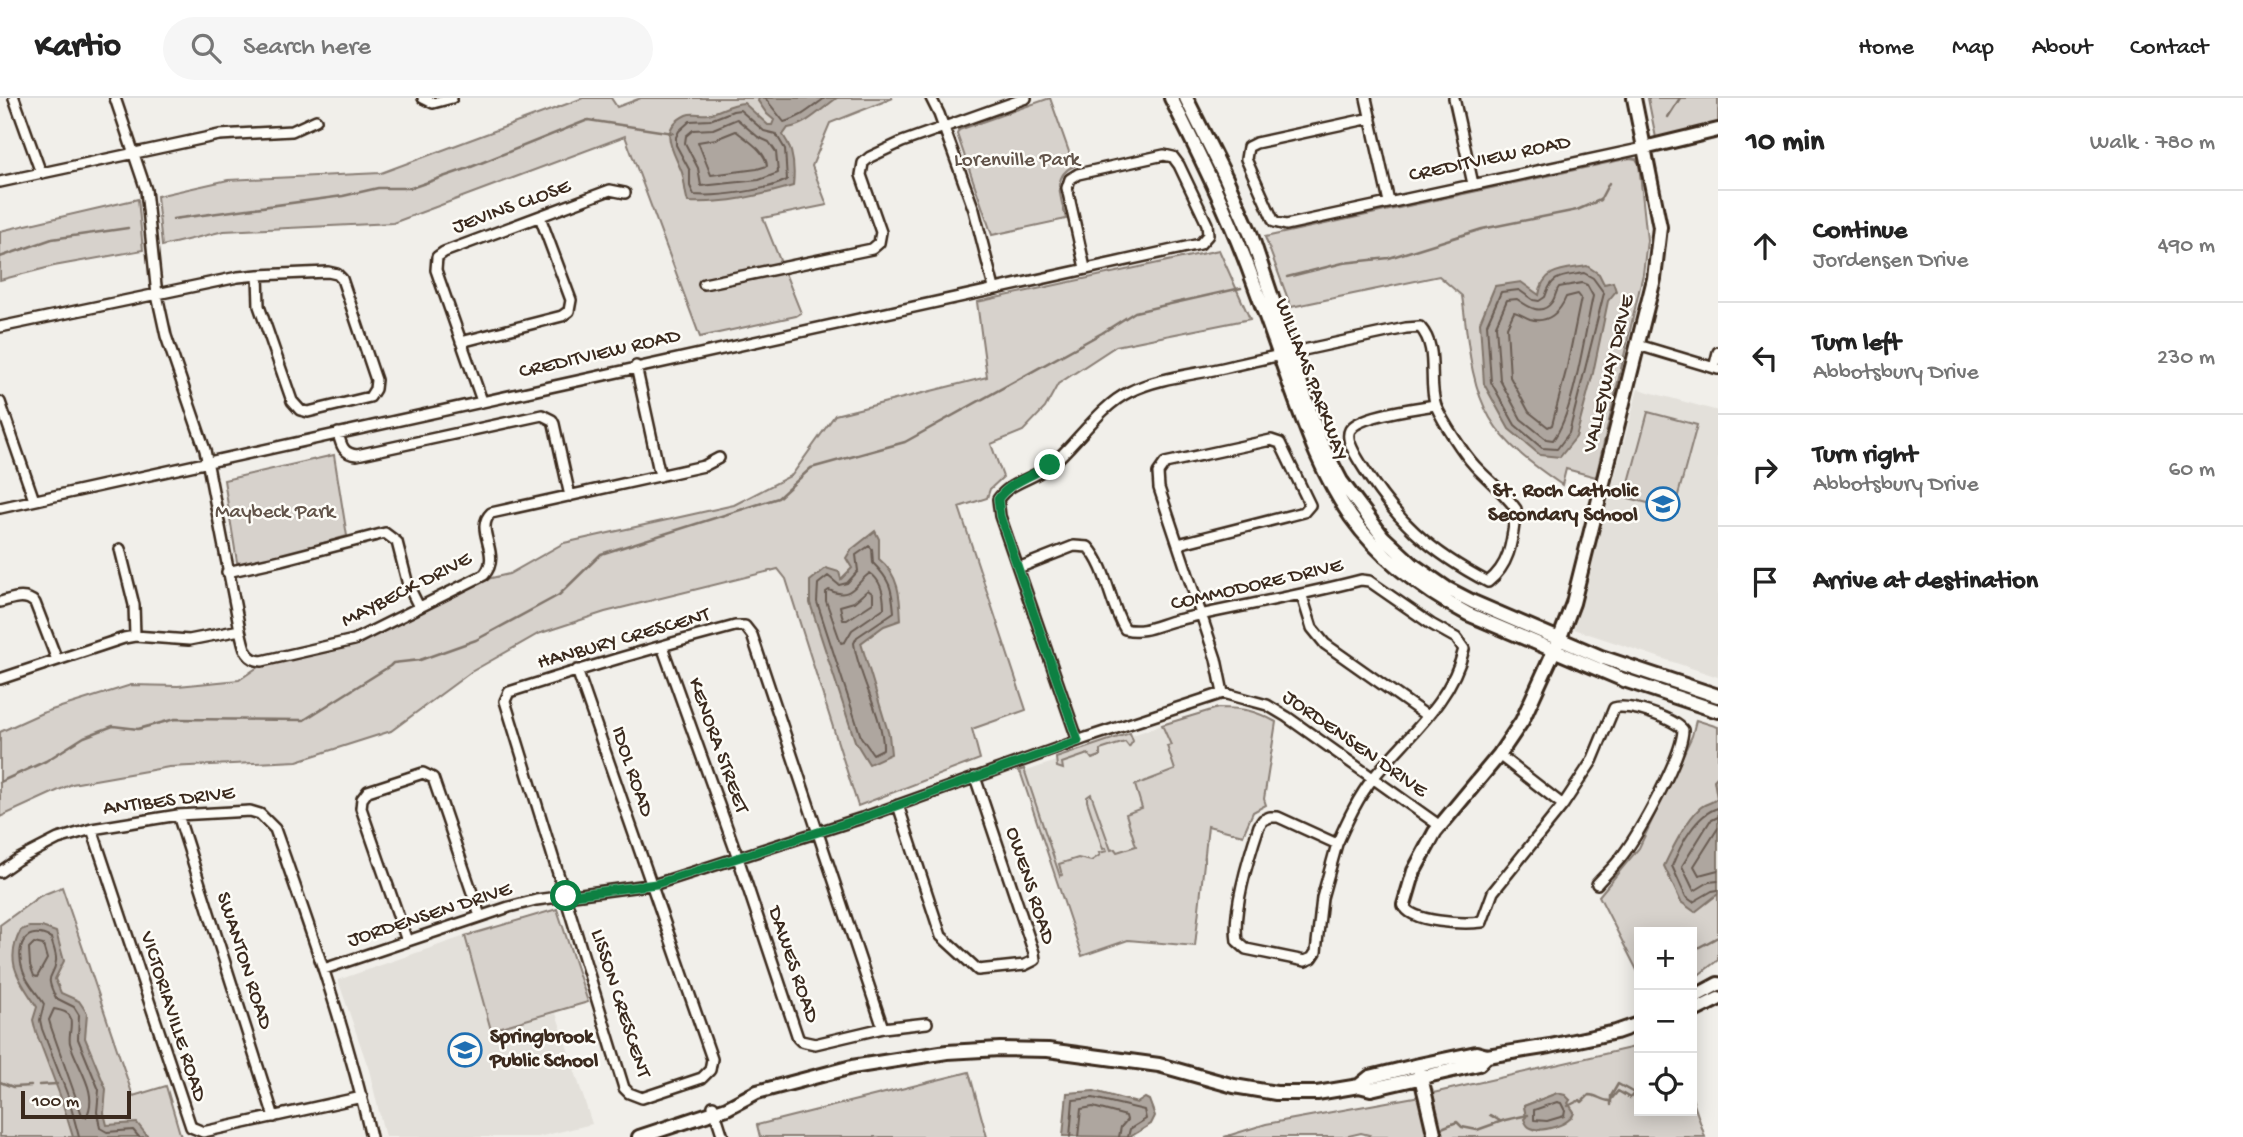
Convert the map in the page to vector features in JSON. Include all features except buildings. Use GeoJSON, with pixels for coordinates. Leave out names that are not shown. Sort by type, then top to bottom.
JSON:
{"type":"FeatureCollection","features":[{"type":"Feature","properties":{"kind":"main road","name":"WILLIAMS PARKWAY"},"geometry":{"type":"LineString","coordinates":[[1171,98],[1211,177],[1331,465],[1363,513],[1383,537],[1413,565],[1446,587],[1556,646],[1624,680],[1718,711]]}},
{"type":"Feature","properties":{"kind":"main road","name":"WILLIAMS PARKWAY"},"geometry":{"type":"LineString","coordinates":[[1186,98],[1251,235],[1286,354]]}},
{"type":"Feature","properties":{"kind":"main road","name":"VALLEYWAY DRIVE"},"geometry":{"type":"LineString","coordinates":[[1404,905],[1414,871],[1440,826],[1499,755],[1522,721],[1573,603],[1654,279],[1660,227],[1634,98]]}},
{"type":"Feature","properties":{"kind":"main road","name":"CREDITVIEW ROAD"},"geometry":{"type":"LineString","coordinates":[[1644,148],[1718,130]]}},
{"type":"Feature","properties":{"kind":"main road","name":"WILLIAMS PARKWAY"},"geometry":{"type":"LineString","coordinates":[[1556,646],[1718,696]]}},
{"type":"Feature","properties":{"kind":"main road"},"geometry":{"type":"LineString","coordinates":[[1697,1003],[1717,991]]}},
{"type":"Feature","properties":{"kind":"main road"},"geometry":{"type":"LineString","coordinates":[[639,1137],[713,1109],[733,1105],[743,1098],[852,1067],[947,1052],[1048,1050],[1159,1065],[1234,1086],[1276,1093],[1317,1093],[1359,1086],[1371,1089],[1420,1072],[1479,1064],[1487,1056],[1616,1032],[1634,1026]]}},
{"type":"Feature","properties":{"kind":"main road"},"geometry":{"type":"LineString","coordinates":[[1420,1072],[1435,1137]]}},
{"type":"Feature","properties":{"kind":"street"},"geometry":{"type":"LineString","coordinates":[[14,98],[41,173]]}},
{"type":"Feature","properties":{"kind":"street","name":"MAYBECK DRIVE"},"geometry":{"type":"LineString","coordinates":[[115,98],[142,177],[149,209],[157,295],[166,336],[208,462],[240,631],[246,654],[253,660],[262,662],[354,640],[484,575],[492,559],[484,525],[491,513],[704,466],[719,458]]}},
{"type":"Feature","properties":{"kind":"street"},"geometry":{"type":"LineString","coordinates":[[423,98],[433,103],[452,98]]}},
{"type":"Feature","properties":{"kind":"street"},"geometry":{"type":"LineString","coordinates":[[931,98],[944,126],[974,210],[994,288]]}},
{"type":"Feature","properties":{"kind":"street"},"geometry":{"type":"LineString","coordinates":[[704,284],[876,247],[881,232],[861,175],[863,163],[902,142],[1026,98]]}},
{"type":"Feature","properties":{"kind":"street"},"geometry":{"type":"LineString","coordinates":[[1366,98],[1389,202]]}},
{"type":"Feature","properties":{"kind":"street"},"geometry":{"type":"LineString","coordinates":[[1454,98],[1473,184]]}},
{"type":"Feature","properties":{"kind":"street","name":"CREDITVIEW ROAD"},"geometry":{"type":"LineString","coordinates":[[1370,118],[1248,147],[1246,159],[1271,219],[1286,225],[1644,148]]}},
{"type":"Feature","properties":{"kind":"street"},"geometry":{"type":"LineString","coordinates":[[0,182],[219,135],[292,131],[316,120]]}},
{"type":"Feature","properties":{"kind":"street","name":"CREDITVIEW ROAD"},"geometry":{"type":"LineString","coordinates":[[0,508],[1200,243],[1207,238],[1207,224],[1173,157],[1164,155],[1079,174],[1070,179],[1067,188],[1085,268]]}},
{"type":"Feature","properties":{"kind":"street","name":"JEVINS CLOSE"},"geometry":{"type":"LineString","coordinates":[[482,401],[436,271],[437,257],[444,252],[610,190],[625,192]]}},
{"type":"Feature","properties":{"kind":"street"},"geometry":{"type":"LineString","coordinates":[[461,342],[562,316],[569,311],[571,300],[540,216]]}},
{"type":"Feature","properties":{"kind":"street"},"geometry":{"type":"LineString","coordinates":[[0,327],[238,277],[258,275],[328,272],[339,276],[376,380],[370,397],[308,412],[294,405],[259,306],[258,275]]}},
{"type":"Feature","properties":{"kind":"street"},"geometry":{"type":"LineString","coordinates":[[1078,741],[1000,516],[998,499],[1006,487],[1027,479],[1050,465],[1128,392],[1155,383],[1420,327],[1427,335],[1430,349],[1436,404],[1474,465],[1493,481],[1516,509],[1503,569],[1488,582],[1453,564],[1408,526],[1378,493],[1354,453],[1348,435],[1350,428],[1362,420],[1436,404]]}},
{"type":"Feature","properties":{"kind":"street"},"geometry":{"type":"LineString","coordinates":[[1638,345],[1716,368],[1718,352]]}},
{"type":"Feature","properties":{"kind":"street"},"geometry":{"type":"LineString","coordinates":[[636,366],[660,476]]}},
{"type":"Feature","properties":{"kind":"street"},"geometry":{"type":"LineString","coordinates":[[0,402],[34,500]]}},
{"type":"Feature","properties":{"kind":"street"},"geometry":{"type":"LineString","coordinates":[[338,433],[343,449],[349,454],[357,455],[542,415],[554,424],[570,496]]}},
{"type":"Feature","properties":{"kind":"street"},"geometry":{"type":"LineString","coordinates":[[1178,544],[1304,512],[1310,505],[1280,443],[1271,440],[1165,463],[1158,473],[1159,488],[1216,659],[1223,693]]}},
{"type":"Feature","properties":{"kind":"street"},"geometry":{"type":"LineString","coordinates":[[228,572],[385,533],[397,542],[408,585],[419,607]]}},
{"type":"Feature","properties":{"kind":"street","name":"COMMODORE DRIVE"},"geometry":{"type":"LineString","coordinates":[[1018,568],[1074,546],[1088,547],[1097,556],[1117,616],[1125,629],[1134,631],[1302,596],[1361,580],[1369,581],[1456,638],[1464,649],[1460,665],[1443,698],[1373,778],[1337,844],[1322,898],[1317,948],[1313,956],[1300,961],[1246,949],[1240,945],[1236,934],[1241,890],[1258,828],[1263,820],[1278,817],[1337,844]]}},
{"type":"Feature","properties":{"kind":"street"},"geometry":{"type":"LineString","coordinates":[[120,549],[134,605],[135,636]]}},
{"type":"Feature","properties":{"kind":"street"},"geometry":{"type":"LineString","coordinates":[[1302,596],[1312,628],[1325,644],[1427,716]]}},
{"type":"Feature","properties":{"kind":"street"},"geometry":{"type":"LineString","coordinates":[[0,602],[21,597],[31,599],[35,603],[57,660]]}},
{"type":"Feature","properties":{"kind":"street","name":"HANBURY CRESCENT"},"geometry":{"type":"LineString","coordinates":[[566,896],[505,701],[509,692],[735,626],[749,629],[818,832]]}},
{"type":"Feature","properties":{"kind":"street"},"geometry":{"type":"LineString","coordinates":[[0,679],[135,636],[189,640],[240,631]]}},
{"type":"Feature","properties":{"kind":"street","name":"KENORA STREET"},"geometry":{"type":"LineString","coordinates":[[662,646],[738,858]]}},
{"type":"Feature","properties":{"kind":"street","name":"IDOL ROAD"},"geometry":{"type":"LineString","coordinates":[[577,670],[652,885]]}},
{"type":"Feature","properties":{"kind":"street","name":"JORDENSEN DRIVE"},"geometry":{"type":"LineString","coordinates":[[324,969],[509,907],[566,896],[652,885],[818,832],[1223,693],[1267,705],[1440,826]]}},
{"type":"Feature","properties":{"kind":"street"},"geometry":{"type":"LineString","coordinates":[[1404,905],[1405,910],[1416,917],[1467,923],[1482,922],[1493,892],[1563,805],[1592,761],[1611,712],[1616,706],[1675,721],[1683,730],[1683,738],[1666,779],[1622,856],[1597,884]]}},
{"type":"Feature","properties":{"kind":"street"},"geometry":{"type":"LineString","coordinates":[[1499,755],[1563,805]]}},
{"type":"Feature","properties":{"kind":"street"},"geometry":{"type":"LineString","coordinates":[[407,941],[362,808],[362,799],[368,791],[423,774],[433,778],[480,916]]}},
{"type":"Feature","properties":{"kind":"street","name":"OWENS ROAD"},"geometry":{"type":"LineString","coordinates":[[898,805],[941,936],[978,970],[1025,965],[1035,961],[975,777]]}},
{"type":"Feature","properties":{"kind":"street","name":"ANTIBES DRIVE"},"geometry":{"type":"LineString","coordinates":[[0,872],[58,839],[92,829],[178,815],[250,811],[269,820],[275,829],[324,969],[362,1097],[371,1137]]}},
{"type":"Feature","properties":{"kind":"street","name":"SWANTON ROAD"},"geometry":{"type":"LineString","coordinates":[[178,815],[274,1117]]}},
{"type":"Feature","properties":{"kind":"street","name":"VICTORIAVILLE ROAD"},"geometry":{"type":"LineString","coordinates":[[92,829],[188,1123],[194,1130],[203,1132],[362,1097]]}},
{"type":"Feature","properties":{"kind":"street"},"geometry":{"type":"LineString","coordinates":[[818,832],[883,1028]]}},
{"type":"Feature","properties":{"kind":"street","name":"DAWES ROAD"},"geometry":{"type":"LineString","coordinates":[[738,858],[798,1038],[815,1044],[883,1028],[927,1023]]}},
{"type":"Feature","properties":{"kind":"street","name":"LISSON CRESCENT"},"geometry":{"type":"LineString","coordinates":[[566,896],[624,1088],[642,1098],[702,1079],[712,1065],[652,885]]}},
{"type":"Feature","properties":{"kind":"street"},"geometry":{"type":"LineString","coordinates":[[713,1109],[723,1137]]}},
{"type":"Feature","properties":{"kind":"shaded area","name":"St. Roch Catholic Secondary School"},"geometry":{"type":"Polygon","coordinates":[[[1638,389],[1718,411],[1718,677],[1574,629],[1638,389]]]}},
{"type":"Feature","properties":{"kind":"shaded area"},"geometry":{"type":"Polygon","coordinates":[[[1162,725],[1208,826],[1195,946],[1128,940],[1082,956],[1021,773],[1162,725]]]}},
{"type":"Feature","properties":{"kind":"shaded area","name":"Springbrook Public School"},"geometry":{"type":"Polygon","coordinates":[[[465,936],[491,1030],[556,1013],[592,1124],[538,1137],[385,1137],[369,1070],[338,980],[465,936]]]}},
{"type":"Feature","properties":{"kind":"green space"},"geometry":{"type":"Polygon","coordinates":[[[583,98],[611,98],[617,107],[641,98],[893,98],[830,123],[812,166],[827,205],[763,218],[801,313],[700,337],[625,136],[393,223],[224,231],[162,246],[157,196],[228,180],[381,173],[583,98]]]}},
{"type":"Feature","properties":{"kind":"green space","name":"Lorenville Park"},"geometry":{"type":"Polygon","coordinates":[[[1050,98],[1074,166],[1067,170],[1060,182],[1060,197],[1066,219],[992,235],[957,134],[959,130],[1050,98]]]}},
{"type":"Feature","properties":{"kind":"green space"},"geometry":{"type":"Polygon","coordinates":[[[1648,98],[1718,98],[1718,125],[1656,138],[1648,98]]]}},
{"type":"Feature","properties":{"kind":"green space"},"geometry":{"type":"Polygon","coordinates":[[[1630,158],[1636,159],[1639,164],[1647,240],[1643,274],[1596,477],[1566,469],[1562,485],[1513,447],[1490,418],[1473,374],[1462,296],[1439,276],[1291,307],[1265,237],[1630,158]]]}},
{"type":"Feature","properties":{"kind":"green space"},"geometry":{"type":"Polygon","coordinates":[[[138,199],[143,250],[54,266],[0,280],[0,231],[138,199]]]}},
{"type":"Feature","properties":{"kind":"green space"},"geometry":{"type":"Polygon","coordinates":[[[1219,250],[1250,319],[1116,346],[1058,384],[1045,408],[1023,431],[991,444],[1003,477],[990,489],[987,498],[959,507],[1026,710],[972,729],[980,759],[858,806],[786,579],[778,569],[605,612],[538,634],[471,672],[391,731],[297,761],[169,767],[72,784],[0,817],[0,732],[42,713],[131,685],[178,686],[239,680],[258,667],[351,646],[487,579],[509,574],[564,543],[734,505],[792,475],[835,415],[987,377],[977,302],[1219,250]]]}},
{"type":"Feature","properties":{"kind":"green space"},"geometry":{"type":"Polygon","coordinates":[[[1648,412],[1697,425],[1674,510],[1625,497],[1648,412]]]}},
{"type":"Feature","properties":{"kind":"green space","name":"Maybeck Park"},"geometry":{"type":"Polygon","coordinates":[[[334,455],[347,536],[244,564],[237,562],[224,480],[334,455]]]}},
{"type":"Feature","properties":{"kind":"green space"},"geometry":{"type":"Polygon","coordinates":[[[1218,708],[1248,710],[1276,722],[1264,799],[1266,805],[1253,812],[1243,835],[1208,826],[1195,946],[1128,940],[1082,956],[1018,771],[1024,769],[1060,876],[1059,864],[1078,858],[1091,861],[1100,855],[1099,853],[1107,851],[1106,848],[1103,849],[1087,801],[1091,794],[1111,850],[1115,849],[1117,852],[1136,846],[1126,814],[1142,808],[1135,785],[1175,770],[1167,746],[1171,745],[1162,725],[1218,708]]]}},
{"type":"Feature","properties":{"kind":"green space"},"geometry":{"type":"Polygon","coordinates":[[[1696,720],[1718,727],[1718,960],[1697,976],[1697,927],[1634,927],[1634,964],[1599,896],[1639,848],[1692,736],[1696,720]]]}},
{"type":"Feature","properties":{"kind":"green space"},"geometry":{"type":"Polygon","coordinates":[[[1130,733],[1133,741],[1129,747],[1125,742],[1100,750],[1100,756],[1092,759],[1088,754],[1062,763],[1063,769],[1057,767],[1056,758],[1130,733]]]}},
{"type":"Feature","properties":{"kind":"green space"},"geometry":{"type":"Polygon","coordinates":[[[62,887],[133,1096],[166,1086],[181,1137],[0,1137],[0,925],[40,896],[62,887]]]}},
{"type":"Feature","properties":{"kind":"green space"},"geometry":{"type":"Polygon","coordinates":[[[557,909],[588,1002],[491,1030],[465,936],[557,909]]]}},
{"type":"Feature","properties":{"kind":"green space"},"geometry":{"type":"Polygon","coordinates":[[[1634,1047],[1634,1116],[1697,1116],[1697,1113],[1705,1137],[1366,1137],[1369,1135],[1361,1133],[1344,1137],[1224,1137],[1266,1124],[1420,1096],[1634,1047]],[[1557,1093],[1524,1106],[1526,1117],[1536,1128],[1572,1118],[1574,1112],[1568,1103],[1570,1100],[1557,1093]]]}},
{"type":"Feature","properties":{"kind":"green space"},"geometry":{"type":"Polygon","coordinates":[[[969,1072],[987,1137],[760,1137],[757,1125],[969,1072]]]}},
{"type":"Feature","properties":{"kind":"water"},"geometry":{"type":"Polygon","coordinates":[[[759,98],[837,98],[808,120],[788,128],[783,135],[793,159],[793,186],[715,202],[688,202],[682,173],[671,148],[672,127],[688,114],[708,114],[744,103],[768,125],[772,125],[774,120],[758,101],[759,98]]]}},
{"type":"Feature","properties":{"kind":"water"},"geometry":{"type":"Polygon","coordinates":[[[1587,266],[1599,274],[1604,284],[1613,282],[1616,291],[1608,301],[1576,437],[1560,457],[1540,455],[1509,429],[1484,384],[1480,322],[1495,286],[1521,282],[1539,295],[1541,286],[1550,275],[1587,266]]]}},
{"type":"Feature","properties":{"kind":"water"},"geometry":{"type":"Polygon","coordinates":[[[875,531],[879,539],[879,559],[891,572],[897,586],[901,620],[884,626],[861,643],[889,735],[891,754],[869,764],[855,741],[810,603],[810,581],[826,568],[839,572],[841,579],[852,568],[846,558],[851,550],[875,531]]]}},
{"type":"Feature","properties":{"kind":"water"},"geometry":{"type":"Polygon","coordinates":[[[1718,776],[1718,894],[1695,912],[1681,902],[1664,866],[1694,814],[1717,798],[1714,780],[1718,776]]]}},
{"type":"Feature","properties":{"kind":"water"},"geometry":{"type":"Polygon","coordinates":[[[42,927],[56,932],[64,961],[55,979],[61,993],[79,1001],[87,1013],[85,1038],[106,1089],[104,1113],[107,1125],[137,1123],[148,1137],[73,1137],[36,1032],[33,1020],[37,1007],[20,979],[14,962],[16,942],[21,930],[42,927]]]}},
{"type":"Feature","properties":{"kind":"water"},"geometry":{"type":"Polygon","coordinates":[[[1094,1091],[1137,1103],[1145,1098],[1149,1100],[1155,1116],[1151,1124],[1130,1137],[1063,1136],[1067,1093],[1094,1091]]]}},
{"type":"Feature","properties":{"kind":"water"},"geometry":{"type":"Polygon","coordinates":[[[1557,1093],[1570,1100],[1568,1103],[1574,1112],[1572,1117],[1548,1129],[1528,1126],[1524,1119],[1524,1106],[1557,1093]]]}},
{"type":"Feature","properties":{"kind":"waterway"},"geometry":{"type":"LineString","coordinates":[[1668,117],[1680,98]]}},
{"type":"Feature","properties":{"kind":"waterway"},"geometry":{"type":"LineString","coordinates":[[173,219],[343,196],[378,188],[411,188],[588,120],[673,133]]}},
{"type":"Feature","properties":{"kind":"waterway"},"geometry":{"type":"LineString","coordinates":[[1287,277],[1343,263],[1389,258],[1482,229],[1577,210],[1600,200],[1609,183]]}},
{"type":"Feature","properties":{"kind":"waterway"},"geometry":{"type":"LineString","coordinates":[[0,257],[52,239],[128,228]]}},
{"type":"Feature","properties":{"kind":"waterway"},"geometry":{"type":"LineString","coordinates":[[0,782],[46,761],[84,737],[113,726],[138,729],[175,719],[304,720],[393,663],[420,660],[476,640],[559,595],[601,554],[778,498],[811,468],[905,442],[1135,312],[1241,288]]}},
{"type":"Feature","properties":{"kind":"waterway"},"geometry":{"type":"LineString","coordinates":[[1697,948],[1718,937]]}},
{"type":"Feature","properties":{"kind":"waterway"},"geometry":{"type":"LineString","coordinates":[[0,1082],[13,1087],[31,1086]]}},
{"type":"Feature","properties":{"kind":"waterway"},"geometry":{"type":"LineString","coordinates":[[39,1085],[57,1084]]}},
{"type":"Feature","properties":{"kind":"waterway"},"geometry":{"type":"LineString","coordinates":[[1611,1105],[1611,1096],[1618,1084],[1634,1093]]}},
{"type":"Feature","properties":{"kind":"waterway"},"geometry":{"type":"LineString","coordinates":[[1568,1106],[1580,1100],[1582,1102],[1589,1095],[1610,1101],[1618,1091],[1630,1098],[1634,1093]]}},
{"type":"Feature","properties":{"kind":"waterway"},"geometry":{"type":"LineString","coordinates":[[1490,1115],[1500,1121]]}},
{"type":"Feature","properties":{"kind":"waterway"},"geometry":{"type":"LineString","coordinates":[[1439,1129],[1457,1122],[1462,1127],[1477,1130],[1528,1115]]}},
{"type":"Feature","properties":{"kind":"waterway"},"geometry":{"type":"LineString","coordinates":[[1423,1137],[1430,1134]]}},
{"type":"Feature","properties":{"kind":"place","name":"St. Roch Catholic Secondary School"},"geometry":{"type":"Point","coordinates":[1663,504]}},
{"type":"Feature","properties":{"kind":"place","name":"Springbrook Public School"},"geometry":{"type":"Point","coordinates":[465,1050]}},
{"type":"Feature","properties":{"kind":"route"},"geometry":{"type":"LineString","coordinates":[[566,896],[656,884],[862,818],[1078,741],[1000,516],[998,499],[1006,487],[1027,479],[1050,465]]}}]}
